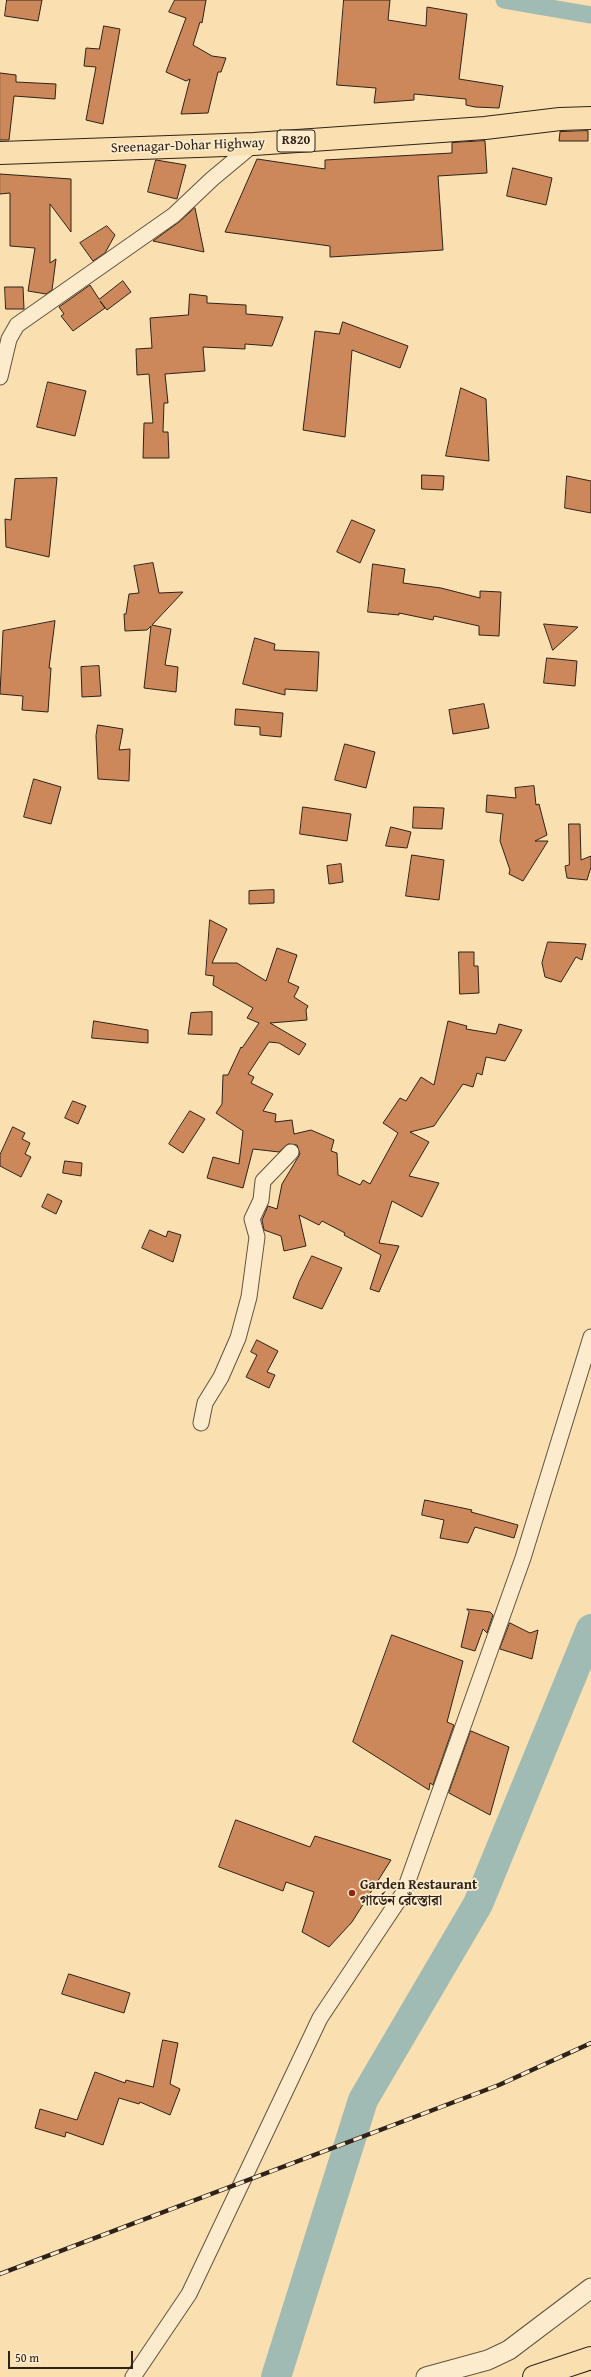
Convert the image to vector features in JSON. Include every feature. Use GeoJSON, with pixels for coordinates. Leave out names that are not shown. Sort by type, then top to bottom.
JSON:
{"type":"FeatureCollection","features":[{"type":"Feature","properties":{"kind":"main road","name":"Sreenagar-Dohar Highway"},"geometry":{"type":"LineString","coordinates":[[0,152],[254,144],[485,128],[560,119],[591,118]]}},
{"type":"Feature","properties":{"kind":"main road"},"geometry":{"type":"LineString","coordinates":[[534,2377],[591,2358]]}},
{"type":"Feature","properties":{"kind":"street"},"geometry":{"type":"LineString","coordinates":[[0,377],[9,339],[17,325],[174,215],[212,179],[254,144]]}},
{"type":"Feature","properties":{"kind":"street"},"geometry":{"type":"LineString","coordinates":[[201,1423],[205,1403],[221,1377],[238,1338],[249,1297],[257,1237],[252,1219],[261,1200],[263,1181],[291,1152]]}},
{"type":"Feature","properties":{"kind":"street"},"geometry":{"type":"LineString","coordinates":[[133,2377],[189,2294],[320,2018],[404,1892],[523,1558],[591,1337]]}},
{"type":"Feature","properties":{"kind":"street"},"geometry":{"type":"LineString","coordinates":[[426,2377],[488,2360],[509,2350],[591,2288]]}},
{"type":"Feature","properties":{"kind":"building"},"geometry":{"type":"Polygon","coordinates":[[[7,0],[42,0],[38,21],[5,16],[7,0]]]}},
{"type":"Feature","properties":{"kind":"building"},"geometry":{"type":"Polygon","coordinates":[[[175,0],[206,0],[202,23],[200,22],[193,45],[212,56],[226,58],[221,72],[218,72],[208,113],[181,114],[190,79],[186,81],[166,72],[186,18],[169,12],[175,0]]]}},
{"type":"Feature","properties":{"kind":"building"},"geometry":{"type":"Polygon","coordinates":[[[344,0],[390,0],[388,20],[426,26],[427,7],[467,14],[459,79],[503,86],[499,108],[466,105],[466,99],[414,94],[414,100],[374,103],[376,88],[337,85],[344,0]]]}},
{"type":"Feature","properties":{"kind":"building"},"geometry":{"type":"Polygon","coordinates":[[[104,26],[120,29],[103,124],[86,120],[96,67],[84,66],[86,48],[99,49],[104,26]]]}},
{"type":"Feature","properties":{"kind":"building"},"geometry":{"type":"Polygon","coordinates":[[[0,73],[16,75],[16,82],[56,84],[55,99],[14,96],[9,140],[0,140],[0,73]]]}},
{"type":"Feature","properties":{"kind":"building"},"geometry":{"type":"Polygon","coordinates":[[[588,131],[588,141],[559,141],[560,132],[588,131]]]}},
{"type":"Feature","properties":{"kind":"building"},"geometry":{"type":"Polygon","coordinates":[[[485,141],[487,173],[438,176],[443,250],[330,257],[330,246],[225,232],[257,159],[325,169],[325,160],[452,153],[452,143],[485,141]]]}},
{"type":"Feature","properties":{"kind":"building"},"geometry":{"type":"Polygon","coordinates":[[[156,160],[186,165],[177,199],[148,192],[156,160]]]}},
{"type":"Feature","properties":{"kind":"building"},"geometry":{"type":"Polygon","coordinates":[[[513,168],[552,178],[546,205],[507,196],[513,168]]]}},
{"type":"Feature","properties":{"kind":"building"},"geometry":{"type":"Polygon","coordinates":[[[0,174],[71,179],[71,232],[50,204],[50,263],[56,259],[52,290],[46,294],[28,291],[35,248],[10,246],[10,193],[0,194],[0,174]]]}},
{"type":"Feature","properties":{"kind":"building"},"geometry":{"type":"Polygon","coordinates":[[[195,208],[204,252],[153,241],[179,222],[195,208]]]}},
{"type":"Feature","properties":{"kind":"building"},"geometry":{"type":"Polygon","coordinates":[[[107,226],[115,235],[105,253],[93,261],[80,243],[107,226]]]}},
{"type":"Feature","properties":{"kind":"building"},"geometry":{"type":"Polygon","coordinates":[[[123,281],[131,292],[107,310],[100,301],[105,308],[73,331],[61,316],[64,314],[59,307],[90,285],[99,299],[123,281]]]}},
{"type":"Feature","properties":{"kind":"building"},"geometry":{"type":"Polygon","coordinates":[[[5,287],[23,287],[24,309],[6,309],[5,287]]]}},
{"type":"Feature","properties":{"kind":"building"},"geometry":{"type":"Polygon","coordinates":[[[190,294],[207,296],[207,303],[246,305],[246,314],[283,317],[272,346],[245,344],[245,349],[203,347],[205,371],[165,374],[168,403],[164,403],[163,432],[168,432],[169,458],[143,458],[144,423],[153,423],[149,374],[137,375],[136,349],[152,348],[150,318],[188,315],[190,294]]]}},
{"type":"Feature","properties":{"kind":"building"},"geometry":{"type":"Polygon","coordinates":[[[343,322],[408,346],[400,368],[352,350],[345,437],[303,430],[315,331],[339,334],[343,322]]]}},
{"type":"Feature","properties":{"kind":"building"},"geometry":{"type":"Polygon","coordinates":[[[48,382],[86,391],[75,436],[37,427],[48,382]]]}},
{"type":"Feature","properties":{"kind":"building"},"geometry":{"type":"Polygon","coordinates":[[[461,388],[486,399],[489,461],[446,456],[461,388]]]}},
{"type":"Feature","properties":{"kind":"building"},"geometry":{"type":"Polygon","coordinates":[[[422,475],[444,476],[443,490],[422,489],[422,475]]]}},
{"type":"Feature","properties":{"kind":"building"},"geometry":{"type":"Polygon","coordinates":[[[567,476],[591,481],[591,513],[565,508],[567,476]]]}},
{"type":"Feature","properties":{"kind":"building"},"geometry":{"type":"Polygon","coordinates":[[[57,478],[49,557],[6,547],[5,519],[11,520],[15,479],[57,478]]]}},
{"type":"Feature","properties":{"kind":"building"},"geometry":{"type":"Polygon","coordinates":[[[352,520],[375,530],[360,563],[337,552],[352,520]]]}},
{"type":"Feature","properties":{"kind":"building"},"geometry":{"type":"Polygon","coordinates":[[[153,563],[159,593],[183,592],[152,625],[171,629],[165,665],[178,667],[176,692],[144,688],[151,626],[147,630],[125,631],[124,614],[126,614],[129,594],[139,593],[134,566],[153,563]]]}},
{"type":"Feature","properties":{"kind":"building"},"geometry":{"type":"Polygon","coordinates":[[[373,564],[405,569],[403,583],[441,588],[480,598],[480,591],[501,592],[499,636],[479,635],[479,626],[434,616],[433,620],[399,613],[399,615],[368,612],[373,564]]]}},
{"type":"Feature","properties":{"kind":"building"},"geometry":{"type":"Polygon","coordinates":[[[55,621],[49,668],[51,668],[48,712],[22,710],[23,696],[0,694],[3,631],[55,621]]]}},
{"type":"Feature","properties":{"kind":"building"},"geometry":{"type":"Polygon","coordinates":[[[544,624],[578,627],[553,650],[544,624]]]}},
{"type":"Feature","properties":{"kind":"building"},"geometry":{"type":"Polygon","coordinates":[[[255,638],[275,644],[274,650],[319,652],[317,691],[285,689],[285,695],[243,684],[255,638]]]}},
{"type":"Feature","properties":{"kind":"building"},"geometry":{"type":"Polygon","coordinates":[[[547,658],[577,661],[575,686],[544,683],[547,658]]]}},
{"type":"Feature","properties":{"kind":"building"},"geometry":{"type":"Polygon","coordinates":[[[99,666],[101,696],[82,697],[81,667],[99,666]]]}},
{"type":"Feature","properties":{"kind":"building"},"geometry":{"type":"Polygon","coordinates":[[[484,704],[489,728],[453,734],[449,710],[484,704]]]}},
{"type":"Feature","properties":{"kind":"building"},"geometry":{"type":"Polygon","coordinates":[[[236,709],[283,713],[281,737],[260,735],[260,727],[235,725],[236,709]]]}},
{"type":"Feature","properties":{"kind":"building"},"geometry":{"type":"Polygon","coordinates":[[[98,725],[123,729],[119,750],[130,749],[129,781],[98,779],[96,736],[98,725]]]}},
{"type":"Feature","properties":{"kind":"building"},"geometry":{"type":"Polygon","coordinates":[[[345,744],[375,752],[366,788],[335,780],[345,744]]]}},
{"type":"Feature","properties":{"kind":"building"},"geometry":{"type":"Polygon","coordinates":[[[34,779],[61,787],[51,824],[24,817],[34,779]]]}},
{"type":"Feature","properties":{"kind":"building"},"geometry":{"type":"Polygon","coordinates":[[[534,786],[536,805],[539,804],[547,835],[535,841],[548,841],[523,881],[509,874],[510,870],[500,841],[503,814],[486,812],[487,795],[516,798],[515,788],[534,786]]]}},
{"type":"Feature","properties":{"kind":"building"},"geometry":{"type":"Polygon","coordinates":[[[303,807],[351,814],[347,841],[300,834],[303,807]]]}},
{"type":"Feature","properties":{"kind":"building"},"geometry":{"type":"Polygon","coordinates":[[[414,807],[444,808],[442,829],[413,828],[414,807]]]}},
{"type":"Feature","properties":{"kind":"building"},"geometry":{"type":"Polygon","coordinates":[[[569,824],[580,824],[581,860],[591,856],[591,867],[587,880],[567,878],[565,866],[569,865],[569,824]]]}},
{"type":"Feature","properties":{"kind":"building"},"geometry":{"type":"Polygon","coordinates":[[[391,827],[411,832],[407,848],[386,846],[391,827]]]}},
{"type":"Feature","properties":{"kind":"building"},"geometry":{"type":"Polygon","coordinates":[[[412,855],[444,860],[439,900],[406,896],[412,855]]]}},
{"type":"Feature","properties":{"kind":"building"},"geometry":{"type":"Polygon","coordinates":[[[341,864],[343,882],[329,884],[327,866],[341,864]]]}},
{"type":"Feature","properties":{"kind":"building"},"geometry":{"type":"Polygon","coordinates":[[[274,890],[274,903],[249,904],[249,891],[274,890]]]}},
{"type":"Feature","properties":{"kind":"building"},"geometry":{"type":"Polygon","coordinates":[[[210,920],[227,929],[212,963],[237,963],[266,981],[277,948],[297,955],[288,982],[299,987],[294,997],[308,1006],[306,1010],[307,1020],[270,1023],[306,1044],[299,1055],[279,1043],[269,1042],[248,1074],[254,1077],[251,1083],[273,1094],[263,1111],[276,1114],[275,1122],[292,1120],[294,1134],[311,1130],[334,1140],[331,1151],[337,1153],[338,1175],[360,1185],[363,1180],[370,1184],[398,1133],[383,1123],[400,1098],[406,1101],[421,1077],[434,1085],[448,1021],[467,1026],[466,1029],[496,1034],[499,1024],[522,1030],[505,1061],[486,1057],[482,1075],[477,1073],[473,1087],[463,1084],[434,1126],[410,1132],[429,1142],[409,1176],[439,1183],[422,1217],[392,1201],[379,1243],[399,1246],[379,1292],[370,1289],[381,1255],[344,1235],[345,1233],[322,1221],[319,1225],[299,1215],[306,1246],[284,1251],[281,1236],[264,1230],[262,1220],[268,1206],[277,1209],[282,1184],[300,1154],[297,1145],[288,1144],[279,1152],[253,1149],[243,1188],[207,1178],[213,1157],[239,1164],[243,1131],[216,1113],[222,1104],[223,1075],[228,1075],[241,1047],[242,1048],[259,1023],[247,1018],[253,1008],[213,985],[214,976],[206,975],[210,920]]]}},
{"type":"Feature","properties":{"kind":"building"},"geometry":{"type":"Polygon","coordinates":[[[548,942],[586,944],[582,960],[576,957],[561,982],[545,977],[542,963],[548,942]]]}},
{"type":"Feature","properties":{"kind":"building"},"geometry":{"type":"Polygon","coordinates":[[[459,952],[474,952],[474,966],[478,966],[479,993],[460,994],[459,952]]]}},
{"type":"Feature","properties":{"kind":"building"},"geometry":{"type":"Polygon","coordinates":[[[212,1012],[212,1035],[188,1034],[191,1013],[212,1012]]]}},
{"type":"Feature","properties":{"kind":"building"},"geometry":{"type":"Polygon","coordinates":[[[94,1021],[148,1030],[148,1043],[92,1038],[94,1021]]]}},
{"type":"Feature","properties":{"kind":"building"},"geometry":{"type":"Polygon","coordinates":[[[73,1101],[86,1106],[78,1124],[65,1118],[73,1101]]]}},
{"type":"Feature","properties":{"kind":"building"},"geometry":{"type":"Polygon","coordinates":[[[190,1111],[205,1119],[183,1153],[169,1144],[190,1111]]]}},
{"type":"Feature","properties":{"kind":"building"},"geometry":{"type":"Polygon","coordinates":[[[13,1127],[25,1133],[22,1139],[30,1143],[25,1154],[31,1157],[21,1177],[0,1166],[0,1155],[13,1127]]]}},
{"type":"Feature","properties":{"kind":"building"},"geometry":{"type":"Polygon","coordinates":[[[65,1161],[82,1163],[81,1176],[63,1173],[65,1161]]]}},
{"type":"Feature","properties":{"kind":"building"},"geometry":{"type":"Polygon","coordinates":[[[48,1194],[62,1201],[56,1214],[42,1207],[48,1194]]]}},
{"type":"Feature","properties":{"kind":"building"},"geometry":{"type":"Polygon","coordinates":[[[150,1230],[166,1237],[168,1231],[181,1235],[173,1262],[142,1248],[150,1230]]]}},
{"type":"Feature","properties":{"kind":"building"},"geometry":{"type":"Polygon","coordinates":[[[312,1256],[342,1268],[322,1309],[293,1298],[312,1256]]]}},
{"type":"Feature","properties":{"kind":"building"},"geometry":{"type":"Polygon","coordinates":[[[257,1340],[278,1351],[267,1372],[275,1375],[269,1388],[246,1377],[257,1355],[251,1352],[257,1340]]]}},
{"type":"Feature","properties":{"kind":"building"},"geometry":{"type":"Polygon","coordinates":[[[425,1500],[472,1510],[471,1512],[518,1525],[514,1538],[475,1527],[468,1543],[440,1538],[444,1520],[422,1515],[425,1500]]]}},
{"type":"Feature","properties":{"kind":"building"},"geometry":{"type":"Polygon","coordinates":[[[467,1609],[490,1612],[493,1615],[487,1633],[483,1629],[475,1651],[461,1647],[469,1612],[467,1609]]]}},
{"type":"Feature","properties":{"kind":"building"},"geometry":{"type":"Polygon","coordinates":[[[510,1623],[530,1633],[538,1630],[532,1659],[500,1649],[510,1623]]]}},
{"type":"Feature","properties":{"kind":"building"},"geometry":{"type":"Polygon","coordinates":[[[392,1635],[463,1661],[447,1722],[454,1725],[433,1785],[430,1783],[429,1790],[353,1742],[392,1635]]]}},
{"type":"Feature","properties":{"kind":"building"},"geometry":{"type":"Polygon","coordinates":[[[471,1731],[509,1747],[490,1815],[449,1793],[471,1731]]]}},
{"type":"Feature","properties":{"kind":"building"},"geometry":{"type":"Polygon","coordinates":[[[236,1820],[310,1847],[315,1836],[391,1860],[352,1922],[329,1947],[302,1932],[314,1892],[286,1882],[283,1891],[219,1867],[236,1820]]]}},
{"type":"Feature","properties":{"kind":"building"},"geometry":{"type":"Polygon","coordinates":[[[69,1974],[130,1993],[124,2013],[62,1994],[69,1974]]]}},
{"type":"Feature","properties":{"kind":"building"},"geometry":{"type":"Polygon","coordinates":[[[163,2040],[178,2043],[170,2084],[180,2089],[170,2115],[140,2102],[139,2104],[119,2098],[103,2145],[66,2132],[65,2137],[35,2128],[40,2109],[77,2120],[95,2072],[125,2083],[126,2080],[153,2087],[163,2040]]]}},
{"type":"Feature","properties":{"kind":"waterway"},"geometry":{"type":"LineString","coordinates":[[504,0],[591,15]]}},
{"type":"Feature","properties":{"kind":"waterway"},"geometry":{"type":"LineString","coordinates":[[276,2377],[363,2100],[478,1904],[591,1629]]}},
{"type":"Feature","properties":{"kind":"railway"},"geometry":{"type":"LineString","coordinates":[[0,2274],[499,2085],[591,2043]]}},
{"type":"Feature","properties":{"kind":"place","name":"Garden Restaurant গার্ডেন রেঁস্তোরা"},"geometry":{"type":"Point","coordinates":[352,1893]}}]}
